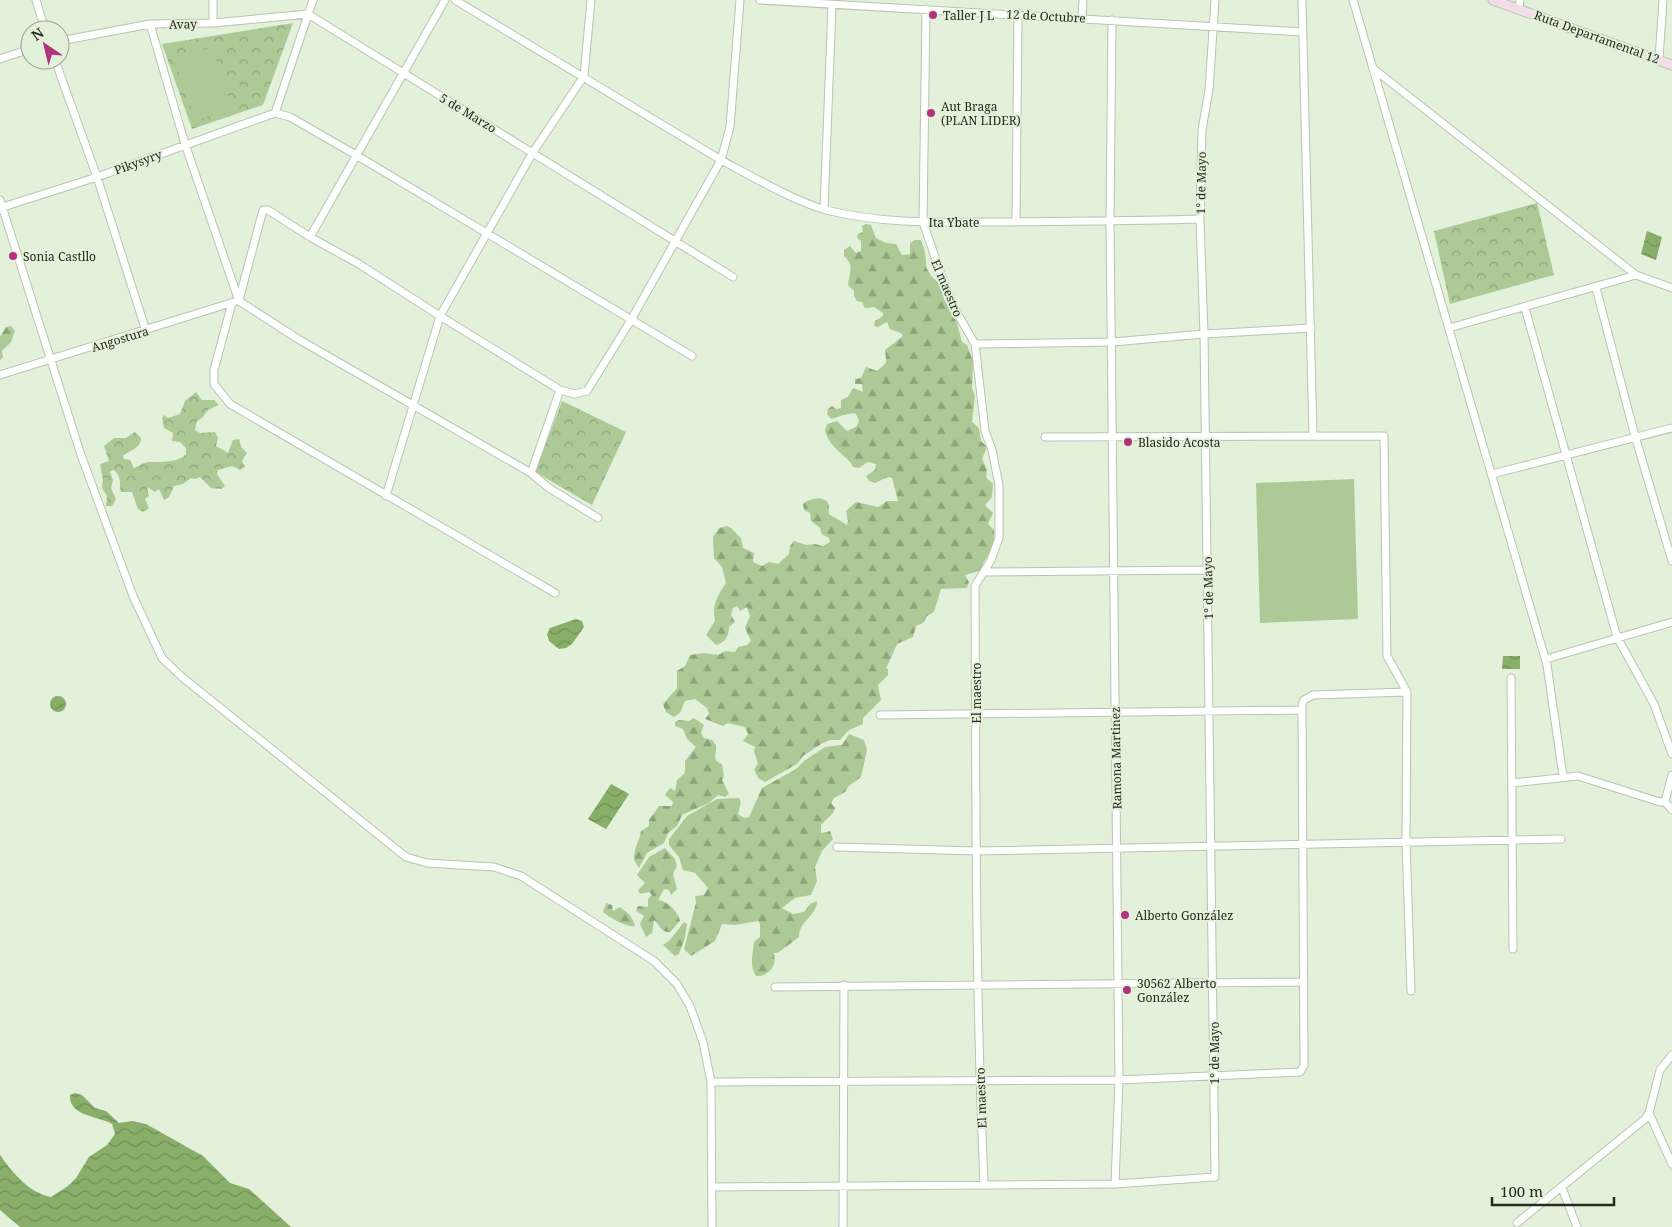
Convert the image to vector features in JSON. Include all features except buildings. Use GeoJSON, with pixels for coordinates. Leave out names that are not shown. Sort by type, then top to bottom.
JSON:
{"type":"FeatureCollection","features":[{"type":"Feature","properties":{"kind":"main road","name":"Ruta Departamental 12"},"geometry":{"type":"LineString","coordinates":[[1493,0],[1672,64]]}},
{"type":"Feature","properties":{"kind":"street"},"geometry":{"type":"LineString","coordinates":[[36,0],[42,20]]}},
{"type":"Feature","properties":{"kind":"street"},"geometry":{"type":"LineString","coordinates":[[213,0],[214,23]]}},
{"type":"Feature","properties":{"kind":"street"},"geometry":{"type":"LineString","coordinates":[[313,0],[275,113],[290,117],[356,155],[692,356]]}},
{"type":"Feature","properties":{"kind":"street"},"geometry":{"type":"LineString","coordinates":[[310,237],[445,0]]}},
{"type":"Feature","properties":{"kind":"street","name":"Ita Ybate"},"geometry":{"type":"LineString","coordinates":[[455,0],[584,76],[720,160],[762,182],[824,209],[872,219],[923,222],[1110,222],[1200,219]]}},
{"type":"Feature","properties":{"kind":"street"},"geometry":{"type":"LineString","coordinates":[[386,496],[440,316],[533,152],[584,76],[591,0]]}},
{"type":"Feature","properties":{"kind":"street"},"geometry":{"type":"LineString","coordinates":[[239,301],[263,210],[268,210],[310,237],[359,264],[560,390],[575,394],[587,391],[631,320],[720,160],[730,127],[740,0]]}},
{"type":"Feature","properties":{"kind":"street","name":"12 de Octubre"},"geometry":{"type":"LineString","coordinates":[[760,0],[832,6],[867,3],[926,9],[1302,32]]}},
{"type":"Feature","properties":{"kind":"street"},"geometry":{"type":"LineString","coordinates":[[1082,18],[1083,0]]}},
{"type":"Feature","properties":{"kind":"street","name":"1° de Mayo"},"geometry":{"type":"LineString","coordinates":[[1115,1184],[1215,1177],[1206,435],[1200,219],[1202,130],[1209,90],[1216,0]]}},
{"type":"Feature","properties":{"kind":"street"},"geometry":{"type":"LineString","coordinates":[[1302,0],[1313,435]]}},
{"type":"Feature","properties":{"kind":"street"},"geometry":{"type":"LineString","coordinates":[[1353,0],[1546,659],[1554,701],[1562,776]]}},
{"type":"Feature","properties":{"kind":"street"},"geometry":{"type":"LineString","coordinates":[[1519,10],[1520,0]]}},
{"type":"Feature","properties":{"kind":"street"},"geometry":{"type":"LineString","coordinates":[[1659,60],[1663,0]]}},
{"type":"Feature","properties":{"kind":"street"},"geometry":{"type":"LineString","coordinates":[[824,209],[832,6]]}},
{"type":"Feature","properties":{"kind":"street","name":"El maestro"},"geometry":{"type":"LineString","coordinates":[[926,9],[923,222],[945,286],[974,344],[985,431],[992,450],[999,485],[999,538],[996,550],[975,586],[978,985],[984,1184]]}},
{"type":"Feature","properties":{"kind":"street","name":"Avay"},"geometry":{"type":"LineString","coordinates":[[70,39],[150,24],[214,23],[308,14]]}},
{"type":"Feature","properties":{"kind":"street","name":"5 de Marzo"},"geometry":{"type":"LineString","coordinates":[[308,14],[733,277]]}},
{"type":"Feature","properties":{"kind":"street"},"geometry":{"type":"LineString","coordinates":[[1016,222],[1018,14]]}},
{"type":"Feature","properties":{"kind":"street","name":"Ramona Martinez"},"geometry":{"type":"LineString","coordinates":[[1112,20],[1110,222],[1113,342],[1119,1080],[1115,1184]]}},
{"type":"Feature","properties":{"kind":"street"},"geometry":{"type":"LineString","coordinates":[[150,24],[185,144],[239,301],[298,339],[531,473],[549,488],[598,518]]}},
{"type":"Feature","properties":{"kind":"street"},"geometry":{"type":"LineString","coordinates":[[0,59],[20,52]]}},
{"type":"Feature","properties":{"kind":"street"},"geometry":{"type":"LineString","coordinates":[[59,70],[97,177],[146,331]]}},
{"type":"Feature","properties":{"kind":"street"},"geometry":{"type":"LineString","coordinates":[[1374,70],[1636,275],[1672,288]]}},
{"type":"Feature","properties":{"kind":"street","name":"Pikysyry"},"geometry":{"type":"LineString","coordinates":[[1,205],[97,177],[275,113]]}},
{"type":"Feature","properties":{"kind":"street"},"geometry":{"type":"LineString","coordinates":[[1,205],[81,455],[130,587],[162,658],[182,677],[406,857],[427,863],[494,867],[521,876],[654,961],[677,984],[690,1006],[703,1042],[711,1082],[712,1227]]}},
{"type":"Feature","properties":{"kind":"street"},"geometry":{"type":"LineString","coordinates":[[1449,328],[1596,288],[1636,275]]}},
{"type":"Feature","properties":{"kind":"street"},"geometry":{"type":"LineString","coordinates":[[1596,288],[1672,561]]}},
{"type":"Feature","properties":{"kind":"street","name":"Angostura"},"geometry":{"type":"LineString","coordinates":[[0,375],[239,301]]}},
{"type":"Feature","properties":{"kind":"street"},"geometry":{"type":"LineString","coordinates":[[232,303],[214,370],[214,384],[230,404],[555,593]]}},
{"type":"Feature","properties":{"kind":"street"},"geometry":{"type":"LineString","coordinates":[[1525,308],[1617,637],[1654,704],[1672,754]]}},
{"type":"Feature","properties":{"kind":"street"},"geometry":{"type":"LineString","coordinates":[[974,344],[1113,342],[1204,334],[1311,328]]}},
{"type":"Feature","properties":{"kind":"street"},"geometry":{"type":"LineString","coordinates":[[531,473],[560,390]]}},
{"type":"Feature","properties":{"kind":"street"},"geometry":{"type":"LineString","coordinates":[[1492,474],[1672,428]]}},
{"type":"Feature","properties":{"kind":"street"},"geometry":{"type":"LineString","coordinates":[[1045,437],[1206,435],[1384,436],[1386,656],[1407,692],[1406,842],[1411,991]]}},
{"type":"Feature","properties":{"kind":"street"},"geometry":{"type":"LineString","coordinates":[[984,572],[1208,570]]}},
{"type":"Feature","properties":{"kind":"street"},"geometry":{"type":"LineString","coordinates":[[1546,659],[1672,622]]}},
{"type":"Feature","properties":{"kind":"street"},"geometry":{"type":"LineString","coordinates":[[1511,678],[1513,949]]}},
{"type":"Feature","properties":{"kind":"street"},"geometry":{"type":"LineString","coordinates":[[711,1082],[1119,1080],[1300,1072],[1304,1065],[1302,844],[1302,710],[1304,700],[1313,695],[1407,692]]}},
{"type":"Feature","properties":{"kind":"street"},"geometry":{"type":"LineString","coordinates":[[880,715],[1302,710]]}},
{"type":"Feature","properties":{"kind":"street"},"geometry":{"type":"LineString","coordinates":[[1665,802],[1672,775]]}},
{"type":"Feature","properties":{"kind":"street"},"geometry":{"type":"LineString","coordinates":[[1512,783],[1562,776],[1578,776],[1655,801],[1665,802],[1672,810]]}},
{"type":"Feature","properties":{"kind":"street"},"geometry":{"type":"LineString","coordinates":[[837,847],[976,851],[1561,839]]}},
{"type":"Feature","properties":{"kind":"street"},"geometry":{"type":"LineString","coordinates":[[775,987],[1304,982]]}},
{"type":"Feature","properties":{"kind":"street"},"geometry":{"type":"LineString","coordinates":[[844,985],[844,1227]]}},
{"type":"Feature","properties":{"kind":"street"},"geometry":{"type":"LineString","coordinates":[[1517,1223],[1638,1125],[1649,1113],[1660,1070],[1672,1055]]}},
{"type":"Feature","properties":{"kind":"street"},"geometry":{"type":"LineString","coordinates":[[1649,1113],[1672,1164]]}},
{"type":"Feature","properties":{"kind":"street"},"geometry":{"type":"LineString","coordinates":[[713,1187],[1115,1184]]}},
{"type":"Feature","properties":{"kind":"street"},"geometry":{"type":"LineString","coordinates":[[1562,1188],[1577,1227]]}},
{"type":"Feature","properties":{"kind":"green space"},"geometry":{"type":"Polygon","coordinates":[[[293,23],[263,105],[192,129],[162,44],[293,23]]]}},
{"type":"Feature","properties":{"kind":"green space"},"geometry":{"type":"Polygon","coordinates":[[[212,47],[232,108],[196,121],[175,59],[212,47]]]}},
{"type":"Feature","properties":{"kind":"green space"},"geometry":{"type":"Polygon","coordinates":[[[1537,203],[1554,275],[1450,304],[1434,231],[1537,203]]]}},
{"type":"Feature","properties":{"kind":"green space"},"geometry":{"type":"Polygon","coordinates":[[[866,224],[871,225],[876,238],[886,243],[896,244],[902,255],[910,254],[910,243],[915,240],[921,240],[925,253],[926,267],[932,277],[939,283],[944,299],[957,323],[962,342],[967,345],[973,361],[972,388],[975,396],[972,422],[979,428],[981,441],[987,447],[982,459],[987,469],[986,477],[993,484],[992,497],[985,505],[993,513],[988,524],[994,530],[994,544],[979,571],[965,575],[969,582],[967,588],[941,589],[934,612],[927,616],[923,623],[916,626],[913,637],[897,644],[886,669],[888,669],[888,675],[878,685],[881,700],[863,718],[863,724],[849,730],[840,740],[830,740],[821,744],[803,756],[797,764],[765,782],[758,778],[754,769],[758,764],[754,751],[755,747],[743,741],[748,734],[745,727],[728,723],[723,726],[705,719],[709,714],[707,708],[695,699],[685,701],[680,713],[674,717],[666,712],[663,704],[677,688],[677,671],[685,666],[690,655],[704,653],[718,655],[725,651],[735,652],[738,647],[747,645],[751,641],[745,628],[750,616],[747,607],[740,611],[737,606],[733,608],[731,615],[735,622],[729,627],[727,636],[722,643],[716,645],[706,635],[715,621],[714,610],[718,595],[726,583],[722,567],[714,558],[713,537],[719,528],[727,526],[741,538],[743,548],[754,553],[753,562],[762,566],[769,562],[778,564],[789,554],[790,546],[794,541],[806,545],[815,544],[823,546],[830,542],[829,538],[822,534],[820,528],[811,521],[810,513],[804,510],[803,504],[805,502],[813,499],[825,500],[828,502],[829,514],[847,525],[846,511],[856,502],[878,507],[887,501],[898,501],[892,478],[888,477],[875,483],[869,481],[866,476],[875,470],[876,464],[868,462],[859,468],[853,467],[830,442],[825,430],[827,424],[837,421],[847,431],[856,427],[859,421],[856,414],[847,414],[831,419],[827,414],[828,409],[832,406],[836,409],[841,408],[841,400],[848,397],[853,388],[863,392],[862,384],[855,384],[855,379],[861,378],[866,367],[877,371],[885,364],[885,350],[903,336],[901,333],[890,329],[887,322],[878,327],[874,326],[875,321],[883,316],[883,313],[874,307],[865,308],[862,302],[857,301],[854,291],[848,285],[850,266],[844,256],[844,250],[850,246],[856,253],[861,251],[861,241],[857,238],[858,234],[863,232],[862,226],[866,224]]]}},
{"type":"Feature","properties":{"kind":"green space"},"geometry":{"type":"Polygon","coordinates":[[[11,326],[15,331],[11,342],[2,351],[3,357],[0,360],[0,337],[6,327],[11,326]]]}},
{"type":"Feature","properties":{"kind":"green space"},"geometry":{"type":"Polygon","coordinates":[[[196,392],[202,400],[214,400],[219,405],[208,410],[197,421],[195,430],[200,433],[215,432],[218,438],[216,446],[228,453],[233,440],[239,439],[241,447],[247,453],[242,461],[245,467],[240,470],[232,466],[218,470],[217,474],[225,486],[221,489],[211,488],[200,477],[191,478],[183,484],[174,486],[169,497],[164,500],[159,489],[155,492],[147,487],[149,496],[145,499],[149,508],[143,512],[138,509],[132,492],[121,492],[118,474],[113,470],[110,472],[113,480],[111,488],[116,499],[112,506],[106,506],[107,496],[102,488],[103,480],[100,464],[109,461],[104,446],[114,438],[126,438],[135,432],[141,438],[139,445],[123,456],[124,459],[130,460],[134,468],[147,462],[169,461],[183,457],[186,454],[186,448],[180,442],[172,441],[173,433],[164,428],[162,418],[164,415],[168,418],[180,414],[185,401],[196,392]]]}},
{"type":"Feature","properties":{"kind":"green space"},"geometry":{"type":"Polygon","coordinates":[[[562,401],[626,432],[592,505],[535,472],[562,401]]]}},
{"type":"Feature","properties":{"kind":"green space"},"geometry":{"type":"Polygon","coordinates":[[[1354,479],[1358,619],[1260,623],[1256,483],[1354,479]]]}},
{"type":"Feature","properties":{"kind":"green space"},"geometry":{"type":"Polygon","coordinates":[[[694,718],[704,725],[701,733],[704,738],[712,740],[716,745],[716,759],[722,764],[724,776],[722,780],[729,794],[725,797],[718,795],[709,803],[682,815],[677,826],[668,833],[664,843],[647,853],[639,868],[634,860],[634,855],[641,831],[649,826],[649,820],[659,806],[672,806],[673,802],[665,795],[670,788],[675,791],[677,780],[685,773],[685,761],[696,747],[687,739],[683,729],[675,726],[675,722],[679,720],[689,721],[694,718]]]}},
{"type":"Feature","properties":{"kind":"green space"},"geometry":{"type":"Polygon","coordinates":[[[849,734],[864,740],[867,750],[861,777],[849,786],[845,792],[834,798],[831,803],[835,808],[833,813],[821,825],[821,833],[830,831],[833,839],[822,851],[815,867],[817,881],[811,895],[795,898],[782,908],[793,914],[804,912],[810,904],[817,901],[814,911],[801,927],[799,937],[779,952],[774,953],[773,967],[761,976],[756,976],[752,964],[754,942],[760,937],[760,924],[758,921],[735,925],[722,924],[715,941],[691,956],[684,949],[696,903],[695,896],[704,895],[708,888],[695,873],[683,870],[679,857],[669,845],[669,839],[687,816],[717,799],[739,798],[741,802],[738,814],[744,818],[749,817],[762,788],[796,769],[804,761],[825,747],[842,745],[849,734]]]}},
{"type":"Feature","properties":{"kind":"green space"},"geometry":{"type":"Polygon","coordinates":[[[665,848],[675,859],[677,866],[673,874],[677,889],[671,895],[669,890],[664,889],[658,900],[672,907],[680,921],[670,932],[667,932],[662,930],[654,920],[652,933],[646,937],[640,924],[644,916],[636,911],[638,906],[648,907],[648,899],[652,895],[649,892],[640,894],[638,890],[645,883],[637,875],[649,857],[665,848]]]}},
{"type":"Feature","properties":{"kind":"green space"},"geometry":{"type":"Polygon","coordinates":[[[606,903],[612,905],[613,911],[620,907],[631,917],[635,926],[623,924],[603,912],[606,903]]]}},
{"type":"Feature","properties":{"kind":"green space"},"geometry":{"type":"Polygon","coordinates":[[[684,922],[687,924],[685,938],[679,954],[675,956],[663,945],[670,940],[684,922]]]}},
{"type":"Feature","properties":{"kind":"water"},"geometry":{"type":"Polygon","coordinates":[[[1647,231],[1662,237],[1656,260],[1641,254],[1647,231]]]}},
{"type":"Feature","properties":{"kind":"water"},"geometry":{"type":"Polygon","coordinates":[[[576,619],[582,621],[584,627],[572,644],[566,648],[559,649],[549,641],[547,634],[550,628],[576,619]]]}},
{"type":"Feature","properties":{"kind":"water"},"geometry":{"type":"Polygon","coordinates":[[[1503,656],[1520,656],[1520,669],[1502,669],[1503,656]]]}},
{"type":"Feature","properties":{"kind":"water"},"geometry":{"type":"Polygon","coordinates":[[[58,696],[66,704],[58,712],[50,704],[58,696]]]}},
{"type":"Feature","properties":{"kind":"water"},"geometry":{"type":"Polygon","coordinates":[[[611,784],[629,794],[606,829],[588,819],[611,784]]]}},
{"type":"Feature","properties":{"kind":"water"},"geometry":{"type":"Polygon","coordinates":[[[75,1093],[82,1095],[95,1108],[106,1111],[119,1123],[132,1121],[146,1124],[203,1156],[230,1183],[249,1189],[291,1227],[20,1227],[0,1210],[0,1155],[16,1175],[28,1186],[43,1195],[51,1197],[68,1186],[76,1178],[89,1157],[107,1145],[115,1134],[112,1124],[86,1115],[74,1108],[70,1095],[75,1093]]]}},
{"type":"Feature","properties":{"kind":"place","name":"Taller J L"},"geometry":{"type":"Point","coordinates":[933,15]}},
{"type":"Feature","properties":{"kind":"place","name":"Aut Braga (PLAN LIDER)"},"geometry":{"type":"Point","coordinates":[931,113]}},
{"type":"Feature","properties":{"kind":"place","name":"Sonia Castllo"},"geometry":{"type":"Point","coordinates":[13,256]}},
{"type":"Feature","properties":{"kind":"place","name":"Blasido Acosta"},"geometry":{"type":"Point","coordinates":[1128,442]}},
{"type":"Feature","properties":{"kind":"place","name":"Alberto González"},"geometry":{"type":"Point","coordinates":[1125,915]}},
{"type":"Feature","properties":{"kind":"place","name":"30562 Alberto González"},"geometry":{"type":"Point","coordinates":[1127,990]}}]}
